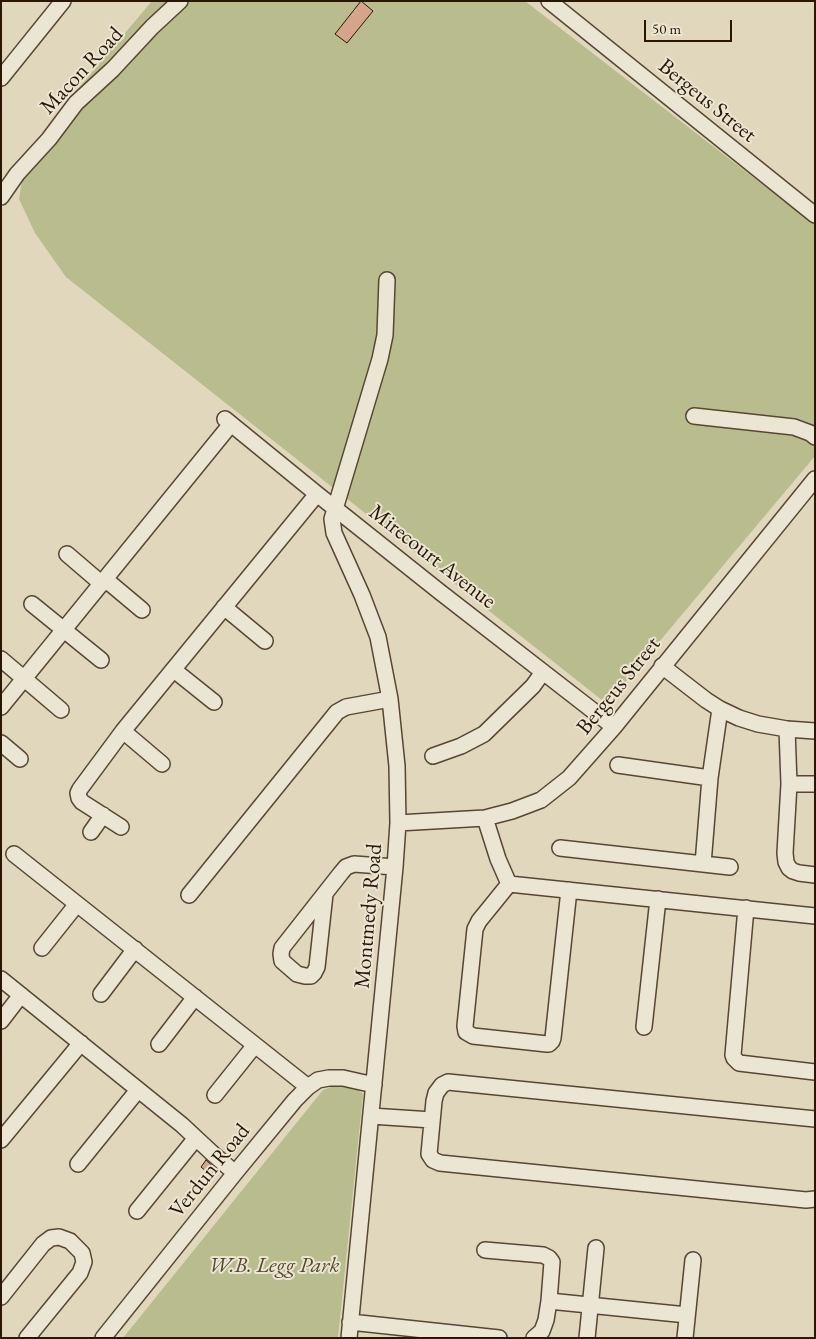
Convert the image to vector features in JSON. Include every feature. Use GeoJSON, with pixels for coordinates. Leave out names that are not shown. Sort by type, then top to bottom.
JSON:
{"type":"FeatureCollection","features":[{"type":"Feature","properties":{"kind":"street"},"geometry":{"type":"LineString","coordinates":[[1,78],[63,1]]}},
{"type":"Feature","properties":{"kind":"street","name":"Macon Road"},"geometry":{"type":"LineString","coordinates":[[1,197],[17,174],[49,139],[76,102],[113,70],[180,1]]}},
{"type":"Feature","properties":{"kind":"street","name":"Bergeus Street"},"geometry":{"type":"LineString","coordinates":[[549,1],[815,216]]}},
{"type":"Feature","properties":{"kind":"street","name":"Montmedy Road"},"geometry":{"type":"LineString","coordinates":[[349,1338],[396,868],[398,823],[397,766],[390,699],[378,637],[362,595],[334,533],[332,519],[380,359],[385,335],[387,280]]}},
{"type":"Feature","properties":{"kind":"street"},"geometry":{"type":"LineString","coordinates":[[694,416],[794,427],[815,437]]}},
{"type":"Feature","properties":{"kind":"street","name":"Mirecourt Avenue"},"geometry":{"type":"LineString","coordinates":[[103,581],[228,421],[317,494],[614,727]]}},
{"type":"Feature","properties":{"kind":"street","name":"Bergeus Street"},"geometry":{"type":"LineString","coordinates":[[398,823],[486,818],[541,800],[570,778],[614,727],[815,479]]}},
{"type":"Feature","properties":{"kind":"street"},"geometry":{"type":"LineString","coordinates":[[121,827],[82,802],[78,793],[83,784],[123,731],[317,494]]}},
{"type":"Feature","properties":{"kind":"street"},"geometry":{"type":"LineString","coordinates":[[67,554],[142,610]]}},
{"type":"Feature","properties":{"kind":"street"},"geometry":{"type":"LineString","coordinates":[[1,707],[103,581]]}},
{"type":"Feature","properties":{"kind":"street"},"geometry":{"type":"LineString","coordinates":[[32,604],[101,660]]}},
{"type":"Feature","properties":{"kind":"street"},"geometry":{"type":"LineString","coordinates":[[224,607],[265,641]]}},
{"type":"Feature","properties":{"kind":"street"},"geometry":{"type":"LineString","coordinates":[[1,659],[61,710]]}},
{"type":"Feature","properties":{"kind":"street"},"geometry":{"type":"LineString","coordinates":[[662,666],[720,710],[758,724],[788,729],[812,730]]}},
{"type":"Feature","properties":{"kind":"street"},"geometry":{"type":"LineString","coordinates":[[174,670],[214,702]]}},
{"type":"Feature","properties":{"kind":"street"},"geometry":{"type":"LineString","coordinates":[[433,756],[461,746],[484,734],[544,672]]}},
{"type":"Feature","properties":{"kind":"street"},"geometry":{"type":"LineString","coordinates":[[190,895],[337,712],[346,707],[390,699]]}},
{"type":"Feature","properties":{"kind":"street"},"geometry":{"type":"LineString","coordinates":[[703,864],[710,778],[720,710]]}},
{"type":"Feature","properties":{"kind":"street"},"geometry":{"type":"LineString","coordinates":[[788,729],[789,784],[786,862],[793,871],[815,875]]}},
{"type":"Feature","properties":{"kind":"street"},"geometry":{"type":"LineString","coordinates":[[123,731],[162,764]]}},
{"type":"Feature","properties":{"kind":"street"},"geometry":{"type":"LineString","coordinates":[[1,743],[20,759]]}},
{"type":"Feature","properties":{"kind":"street"},"geometry":{"type":"LineString","coordinates":[[618,765],[710,778]]}},
{"type":"Feature","properties":{"kind":"street"},"geometry":{"type":"LineString","coordinates":[[789,784],[815,784]]}},
{"type":"Feature","properties":{"kind":"street"},"geometry":{"type":"LineString","coordinates":[[91,832],[103,815]]}},
{"type":"Feature","properties":{"kind":"street"},"geometry":{"type":"LineString","coordinates":[[486,818],[498,859],[509,884]]}},
{"type":"Feature","properties":{"kind":"street"},"geometry":{"type":"LineString","coordinates":[[560,848],[730,867]]}},
{"type":"Feature","properties":{"kind":"street"},"geometry":{"type":"LineString","coordinates":[[14,854],[308,1087]]}},
{"type":"Feature","properties":{"kind":"street"},"geometry":{"type":"LineString","coordinates":[[325,894],[317,967],[311,976],[297,974],[282,961],[282,948],[346,867],[354,864],[365,864],[396,868]]}},
{"type":"Feature","properties":{"kind":"street"},"geometry":{"type":"LineString","coordinates":[[509,884],[479,921],[473,937],[465,1026],[466,1032],[472,1036],[547,1044],[554,1038],[569,890]]}},
{"type":"Feature","properties":{"kind":"street"},"geometry":{"type":"LineString","coordinates":[[509,884],[815,916]]}},
{"type":"Feature","properties":{"kind":"street"},"geometry":{"type":"LineString","coordinates":[[644,1028],[658,899]]}},
{"type":"Feature","properties":{"kind":"street"},"geometry":{"type":"LineString","coordinates":[[42,948],[77,904]]}},
{"type":"Feature","properties":{"kind":"street"},"geometry":{"type":"LineString","coordinates":[[746,908],[734,1060],[739,1063],[815,1072]]}},
{"type":"Feature","properties":{"kind":"street"},"geometry":{"type":"LineString","coordinates":[[101,994],[134,949]]}},
{"type":"Feature","properties":{"kind":"street"},"geometry":{"type":"LineString","coordinates":[[1,979],[19,998]]}},
{"type":"Feature","properties":{"kind":"street"},"geometry":{"type":"LineString","coordinates":[[1,987],[19,998],[79,1045],[194,1140],[233,1176]]}},
{"type":"Feature","properties":{"kind":"street"},"geometry":{"type":"LineString","coordinates":[[159,1044],[195,997]]}},
{"type":"Feature","properties":{"kind":"street"},"geometry":{"type":"LineString","coordinates":[[1,1021],[19,998]]}},
{"type":"Feature","properties":{"kind":"street"},"geometry":{"type":"LineString","coordinates":[[1,1140],[79,1045]]}},
{"type":"Feature","properties":{"kind":"street"},"geometry":{"type":"LineString","coordinates":[[215,1095],[255,1045]]}},
{"type":"Feature","properties":{"kind":"street","name":"Verdun Road"},"geometry":{"type":"LineString","coordinates":[[103,1338],[295,1100],[308,1087],[318,1080],[336,1078],[374,1085]]}},
{"type":"Feature","properties":{"kind":"street"},"geometry":{"type":"LineString","coordinates":[[815,1119],[452,1082],[445,1083],[436,1093],[429,1154],[433,1160],[440,1163],[806,1200],[815,1199]]}},
{"type":"Feature","properties":{"kind":"street"},"geometry":{"type":"LineString","coordinates":[[78,1164],[136,1092]]}},
{"type":"Feature","properties":{"kind":"street"},"geometry":{"type":"LineString","coordinates":[[371,1116],[432,1120]]}},
{"type":"Feature","properties":{"kind":"street"},"geometry":{"type":"LineString","coordinates":[[137,1211],[194,1140]]}},
{"type":"Feature","properties":{"kind":"street"},"geometry":{"type":"LineString","coordinates":[[1,1297],[43,1244],[50,1238],[59,1237],[70,1241],[82,1253],[84,1262],[80,1273],[27,1338]]}},
{"type":"Feature","properties":{"kind":"street"},"geometry":{"type":"LineString","coordinates":[[587,1338],[596,1248]]}},
{"type":"Feature","properties":{"kind":"street"},"geometry":{"type":"LineString","coordinates":[[484,1250],[543,1255],[552,1262],[550,1301],[544,1327],[534,1338]]}},
{"type":"Feature","properties":{"kind":"street"},"geometry":{"type":"LineString","coordinates":[[685,1338],[694,1260]]}},
{"type":"Feature","properties":{"kind":"street"},"geometry":{"type":"LineString","coordinates":[[550,1301],[687,1314]]}},
{"type":"Feature","properties":{"kind":"street"},"geometry":{"type":"LineString","coordinates":[[350,1322],[499,1338]]}},
{"type":"Feature","properties":{"kind":"green space"},"geometry":{"type":"Polygon","coordinates":[[[152,1],[525,1],[815,225],[815,456],[607,704],[66,277],[35,233],[19,199],[25,163],[56,115],[152,1]]]}},
{"type":"Feature","properties":{"kind":"green space","name":"W.B. Legg Park"},"geometry":{"type":"Polygon","coordinates":[[[340,1084],[354,1087],[363,1094],[338,1338],[123,1338],[323,1090],[340,1084]]]}},
{"type":"Feature","properties":{"kind":"building"},"geometry":{"type":"Polygon","coordinates":[[[361,1],[373,11],[347,43],[335,34],[361,1]]]}},
{"type":"Feature","properties":{"kind":"building"},"geometry":{"type":"Polygon","coordinates":[[[206,1160],[216,1169],[211,1175],[201,1167],[206,1160]]]}}]}
